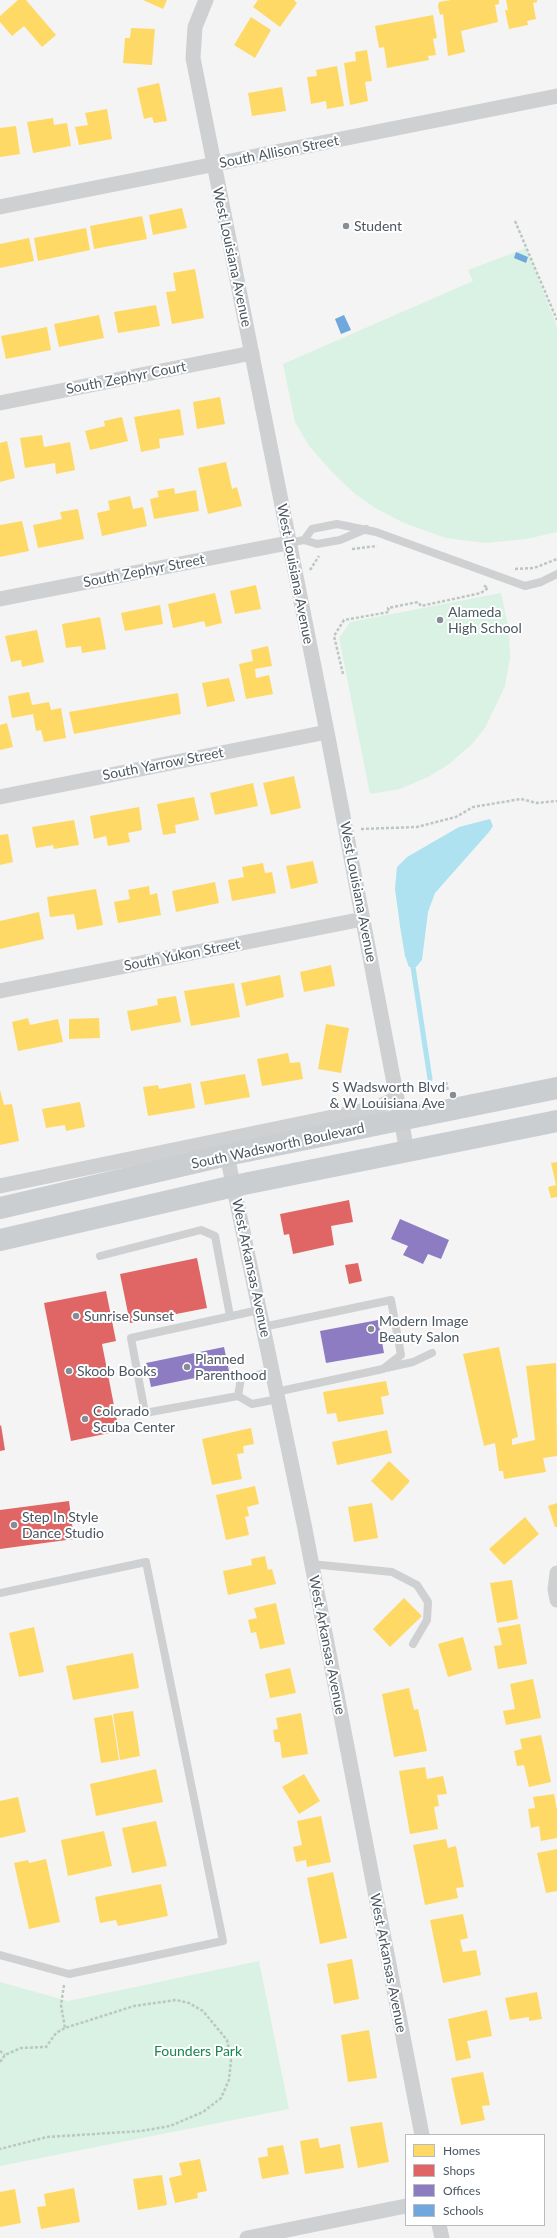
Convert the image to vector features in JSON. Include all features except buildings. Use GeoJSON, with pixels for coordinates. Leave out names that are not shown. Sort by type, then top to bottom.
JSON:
{"type":"FeatureCollection","features":[{"type":"Feature","properties":{"kind":"main road","name":"South Wadsworth Boulevard"},"geometry":{"type":"LineString","coordinates":[[0,1208],[228,1155],[557,1088]]}},
{"type":"Feature","properties":{"kind":"main road"},"geometry":{"type":"LineString","coordinates":[[0,1240],[234,1186],[557,1121]]}},
{"type":"Feature","properties":{"kind":"street","name":"West Louisiana Avenue"},"geometry":{"type":"LineString","coordinates":[[206,0],[195,27],[193,58],[288,543],[327,732],[407,1151]]}},
{"type":"Feature","properties":{"kind":"street","name":"South Allison Street"},"geometry":{"type":"LineString","coordinates":[[0,207],[557,96]]}},
{"type":"Feature","properties":{"kind":"street","name":"South Zephyr Court"},"geometry":{"type":"LineString","coordinates":[[0,403],[252,353]]}},
{"type":"Feature","properties":{"kind":"street","name":"South Zephyr Street"},"geometry":{"type":"LineString","coordinates":[[0,599],[288,543]]}},
{"type":"Feature","properties":{"kind":"street","name":"South Yarrow Street"},"geometry":{"type":"LineString","coordinates":[[0,797],[327,732]]}},
{"type":"Feature","properties":{"kind":"street","name":"South Yukon Street"},"geometry":{"type":"LineString","coordinates":[[0,991],[363,920]]}},
{"type":"Feature","properties":{"kind":"street","name":"South Wadsworth Boulevard"},"geometry":{"type":"LineString","coordinates":[[0,1186],[376,1108],[397,1098]]}},
{"type":"Feature","properties":{"kind":"street","name":"West Arkansas Avenue"},"geometry":{"type":"LineString","coordinates":[[228,1155],[312,1564],[422,2134]]}},
{"type":"Feature","properties":{"kind":"street"},"geometry":{"type":"LineString","coordinates":[[557,1573],[555,1589],[557,1600]]}},
{"type":"Feature","properties":{"kind":"street"},"geometry":{"type":"LineString","coordinates":[[247,2238],[405,2206]]}},
{"type":"Feature","properties":{"kind":"street"},"geometry":{"type":"LineString","coordinates":[[439,2226],[442,2238]]}},
{"type":"Feature","properties":{"kind":"lane"},"geometry":{"type":"LineString","coordinates":[[304,540],[312,529],[337,524],[366,529],[525,586],[541,582],[557,574]]}},
{"type":"Feature","properties":{"kind":"lane"},"geometry":{"type":"LineString","coordinates":[[288,543],[304,540],[317,544],[340,540],[366,529]]}},
{"type":"Feature","properties":{"kind":"lane"},"geometry":{"type":"LineString","coordinates":[[100,1256],[201,1230],[215,1236],[230,1316]]}},
{"type":"Feature","properties":{"kind":"lane"},"geometry":{"type":"LineString","coordinates":[[263,1327],[391,1300],[402,1355],[382,1369]]}},
{"type":"Feature","properties":{"kind":"lane"},"geometry":{"type":"LineString","coordinates":[[260,1310],[131,1338],[145,1413],[238,1396],[252,1404],[277,1396],[413,1362],[432,1353]]}},
{"type":"Feature","properties":{"kind":"lane"},"geometry":{"type":"LineString","coordinates":[[238,1396],[241,1378],[272,1372]]}},
{"type":"Feature","properties":{"kind":"lane"},"geometry":{"type":"LineString","coordinates":[[0,1592],[146,1562],[223,1941],[66,1973],[0,1955]]}},
{"type":"Feature","properties":{"kind":"lane"},"geometry":{"type":"LineString","coordinates":[[312,1564],[392,1572],[417,1585],[428,1602],[427,1620],[413,1644]]}},
{"type":"Feature","properties":{"kind":"path"},"geometry":{"type":"LineString","coordinates":[[515,222],[557,320]]}},
{"type":"Feature","properties":{"kind":"path"},"geometry":{"type":"LineString","coordinates":[[349,550],[378,546]]}},
{"type":"Feature","properties":{"kind":"path"},"geometry":{"type":"LineString","coordinates":[[310,571],[320,554]]}},
{"type":"Feature","properties":{"kind":"path"},"geometry":{"type":"LineString","coordinates":[[511,568],[534,568],[557,559]]}},
{"type":"Feature","properties":{"kind":"path"},"geometry":{"type":"LineString","coordinates":[[343,674],[334,636],[344,620],[388,612],[388,608],[418,602],[421,606],[481,593],[488,588],[481,583]]}},
{"type":"Feature","properties":{"kind":"path"},"geometry":{"type":"LineString","coordinates":[[361,829],[417,827],[456,816],[473,807],[488,803],[521,799],[537,803],[557,801]]}},
{"type":"Feature","properties":{"kind":"path"},"geometry":{"type":"LineString","coordinates":[[65,2028],[61,2005],[66,1973]]}},
{"type":"Feature","properties":{"kind":"path"},"geometry":{"type":"LineString","coordinates":[[0,2062],[5,2055],[21,2048],[46,2047],[56,2033],[65,2028],[134,2006],[160,2001],[189,2002],[203,2011],[227,2040],[232,2060],[229,2080],[221,2098],[203,2112],[170,2126],[141,2131],[46,2137],[0,2149]]}},
{"type":"Feature","properties":{"kind":"path"},"geometry":{"type":"LineString","coordinates":[[0,2051],[5,2055]]}},
{"type":"Feature","properties":{"kind":"green space"},"geometry":{"type":"Polygon","coordinates":[[[526,248],[557,327],[557,532],[526,539],[485,543],[446,538],[404,523],[375,508],[354,493],[333,473],[309,446],[295,422],[283,364],[473,281],[468,270],[526,248]]]}},
{"type":"Feature","properties":{"kind":"green space"},"geometry":{"type":"Polygon","coordinates":[[[501,593],[509,630],[510,658],[505,686],[485,728],[472,744],[448,765],[428,777],[400,789],[370,794],[339,638],[350,622],[501,593]]]}},
{"type":"Feature","properties":{"kind":"green space","name":"Founders Park"},"geometry":{"type":"Polygon","coordinates":[[[259,1961],[289,2109],[0,2166],[0,1982],[68,2001],[259,1961]]]}},
{"type":"Feature","properties":{"kind":"water"},"geometry":{"type":"Polygon","coordinates":[[[490,819],[493,826],[489,832],[435,893],[428,912],[422,960],[416,967],[409,967],[405,956],[395,889],[397,867],[407,857],[459,827],[490,819]]]}},
{"type":"Feature","properties":{"kind":"waterway"},"geometry":{"type":"LineString","coordinates":[[413,967],[430,1079]]}},
{"type":"Feature","properties":{"kind":"place","name":"Student"},"geometry":{"type":"Point","coordinates":[346,226]}},
{"type":"Feature","properties":{"kind":"place","name":"Alameda High School"},"geometry":{"type":"Point","coordinates":[440,620]}},
{"type":"Feature","properties":{"kind":"place","name":"S Wadsworth Blvd & W Louisiana Ave"},"geometry":{"type":"Point","coordinates":[453,1095]}},
{"type":"Feature","properties":{"kind":"place","name":"Sunrise Sunset"},"geometry":{"type":"Point","coordinates":[76,1316]}},
{"type":"Feature","properties":{"kind":"place","name":"Modern Image Beauty Salon"},"geometry":{"type":"Point","coordinates":[371,1329]}},
{"type":"Feature","properties":{"kind":"place","name":"Planned Parenthood"},"geometry":{"type":"Point","coordinates":[187,1367]}},
{"type":"Feature","properties":{"kind":"place","name":"Skoob Books"},"geometry":{"type":"Point","coordinates":[69,1371]}},
{"type":"Feature","properties":{"kind":"place","name":"Colorado Scuba Center"},"geometry":{"type":"Point","coordinates":[85,1419]}},
{"type":"Feature","properties":{"kind":"place","name":"Step In Style Dance Studio"},"geometry":{"type":"Point","coordinates":[14,1525]}}]}
